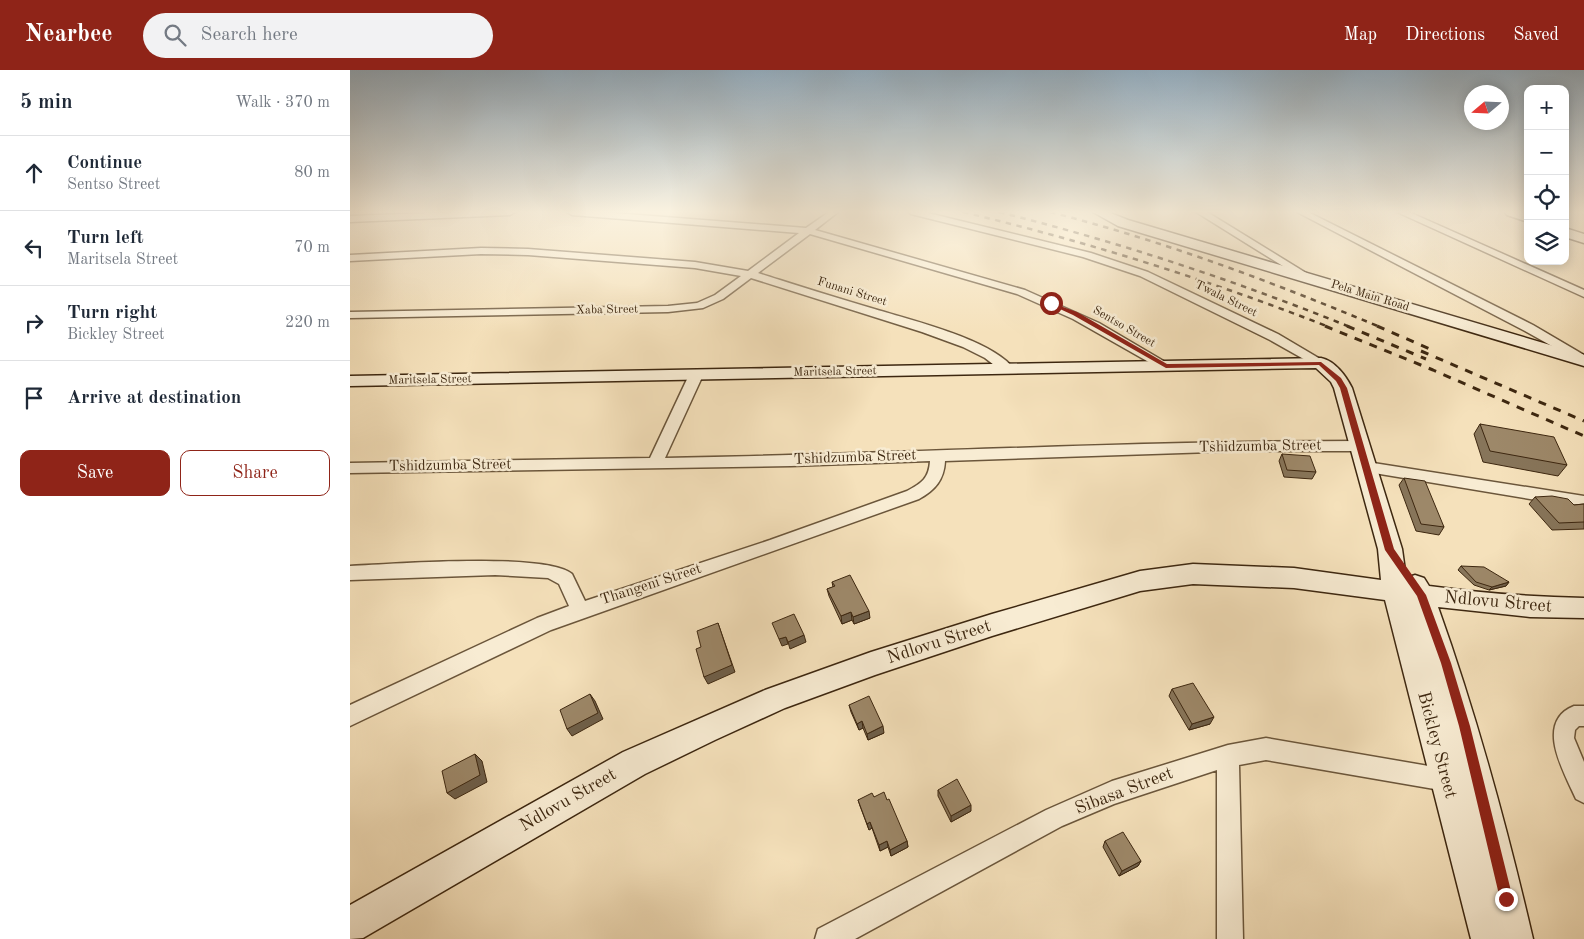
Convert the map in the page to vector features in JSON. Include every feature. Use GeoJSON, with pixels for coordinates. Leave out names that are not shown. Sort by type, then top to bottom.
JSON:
{"type":"FeatureCollection","features":[{"type":"Feature","properties":{"kind":"street","name":"Funani Street"},"geometry":{"type":"LineString","coordinates":[[350,258],[451,253]]}},
{"type":"Feature","properties":{"kind":"street","name":"Funani Street"},"geometry":{"type":"LineString","coordinates":[[535,253],[695,265],[749,274],[959,341],[979,349],[1008,369]]}},
{"type":"Feature","properties":{"kind":"street","name":"Xaba Street"},"geometry":{"type":"LineString","coordinates":[[350,315],[688,308],[714,300],[778,253]]}},
{"type":"Feature","properties":{"kind":"street","name":"Sentso Street"},"geometry":{"type":"LineString","coordinates":[[883,253],[1021,292],[1051,303],[1075,314],[1166,366]]}},
{"type":"Feature","properties":{"kind":"street","name":"Twala Street"},"geometry":{"type":"LineString","coordinates":[[1078,253],[1144,274],[1274,337],[1321,364]]}},
{"type":"Feature","properties":{"kind":"street","name":"Pela Main Road"},"geometry":{"type":"LineString","coordinates":[[1225,253],[1584,360]]}},
{"type":"Feature","properties":{"kind":"street"},"geometry":{"type":"LineString","coordinates":[[1268,253],[1306,276]]}},
{"type":"Feature","properties":{"kind":"street"},"geometry":{"type":"LineString","coordinates":[[1381,253],[1529,328],[1584,360]]}},
{"type":"Feature","properties":{"kind":"street"},"geometry":{"type":"LineString","coordinates":[[1492,253],[1584,294]]}},
{"type":"Feature","properties":{"kind":"street","name":"Maritsela Street"},"geometry":{"type":"LineString","coordinates":[[350,381],[1321,364]]}},
{"type":"Feature","properties":{"kind":"street","name":"Bickley Street"},"geometry":{"type":"LineString","coordinates":[[1321,364],[1339,380],[1344,388],[1390,550],[1408,593],[1446,663],[1464,726],[1514,939]]}},
{"type":"Feature","properties":{"kind":"street"},"geometry":{"type":"LineString","coordinates":[[656,462],[696,375]]}},
{"type":"Feature","properties":{"kind":"street","name":"Tshidzumba Street"},"geometry":{"type":"LineString","coordinates":[[350,468],[791,461],[1243,446],[1360,446]]}},
{"type":"Feature","properties":{"kind":"street","name":"Thangeni Street"},"geometry":{"type":"LineString","coordinates":[[350,716],[544,624],[912,495],[926,488],[934,480],[938,472],[938,455]]}},
{"type":"Feature","properties":{"kind":"street"},"geometry":{"type":"LineString","coordinates":[[1367,466],[1584,502]]}},
{"type":"Feature","properties":{"kind":"street"},"geometry":{"type":"LineString","coordinates":[[350,573],[523,569],[552,572],[564,577],[580,610]]}},
{"type":"Feature","properties":{"kind":"street","name":"Ndlovu Street"},"geometry":{"type":"LineString","coordinates":[[350,926],[634,762],[775,699],[870,664],[1140,581],[1193,574],[1294,578],[1530,607],[1584,608]]}},
{"type":"Feature","properties":{"kind":"street","name":"Bickley Street"},"geometry":{"type":"LineString","coordinates":[[1408,593],[1446,780],[1490,939]]}},
{"type":"Feature","properties":{"kind":"street"},"geometry":{"type":"LineString","coordinates":[[1584,716],[1574,716],[1565,725],[1563,738],[1584,792]]}},
{"type":"Feature","properties":{"kind":"street","name":"Sibasa Street"},"geometry":{"type":"LineString","coordinates":[[828,939],[1054,818],[1112,792],[1228,756],[1266,748],[1446,780]]}},
{"type":"Feature","properties":{"kind":"street"},"geometry":{"type":"LineString","coordinates":[[1228,756],[1230,939]]}},
{"type":"Feature","properties":{"kind":"building"},"geometry":{"type":"Polygon","coordinates":[[[1480,424],[1554,437],[1567,465],[1490,451],[1480,424]]]}},
{"type":"Feature","properties":{"kind":"building"},"geometry":{"type":"Polygon","coordinates":[[[1282,454],[1310,456],[1316,472],[1287,470],[1282,454]]]}},
{"type":"Feature","properties":{"kind":"building"},"geometry":{"type":"Polygon","coordinates":[[[1404,478],[1425,481],[1444,527],[1421,524],[1404,478]]]}},
{"type":"Feature","properties":{"kind":"building"},"geometry":{"type":"Polygon","coordinates":[[[1552,496],[1568,499],[1574,505],[1584,504],[1584,522],[1559,523],[1535,497],[1552,496]]]}},
{"type":"Feature","properties":{"kind":"building"},"geometry":{"type":"Polygon","coordinates":[[[1461,566],[1484,567],[1509,582],[1492,587],[1476,582],[1461,566]]]}},
{"type":"Feature","properties":{"kind":"building"},"geometry":{"type":"Polygon","coordinates":[[[850,575],[869,611],[853,617],[851,612],[841,616],[827,589],[835,586],[832,582],[850,575]]]}},
{"type":"Feature","properties":{"kind":"building"},"geometry":{"type":"Polygon","coordinates":[[[794,614],[804,635],[788,642],[786,637],[779,639],[772,623],[794,614]]]}},
{"type":"Feature","properties":{"kind":"building"},"geometry":{"type":"Polygon","coordinates":[[[718,623],[732,665],[704,677],[696,649],[701,647],[697,631],[718,623]]]}},
{"type":"Feature","properties":{"kind":"building"},"geometry":{"type":"Polygon","coordinates":[[[1193,683],[1214,717],[1192,724],[1172,689],[1193,683]]]}},
{"type":"Feature","properties":{"kind":"building"},"geometry":{"type":"Polygon","coordinates":[[[590,694],[598,713],[567,729],[560,710],[590,694]]]}},
{"type":"Feature","properties":{"kind":"building"},"geometry":{"type":"Polygon","coordinates":[[[869,696],[883,726],[867,734],[862,721],[857,724],[849,705],[869,696]]]}},
{"type":"Feature","properties":{"kind":"building"},"geometry":{"type":"Polygon","coordinates":[[[475,754],[480,775],[447,793],[442,771],[475,754]]]}},
{"type":"Feature","properties":{"kind":"building"},"geometry":{"type":"Polygon","coordinates":[[[957,779],[971,805],[951,816],[938,790],[957,779]]]}},
{"type":"Feature","properties":{"kind":"building"},"geometry":{"type":"Polygon","coordinates":[[[884,792],[887,800],[889,799],[907,841],[890,850],[887,841],[879,845],[870,822],[867,824],[858,800],[872,793],[874,797],[884,792]]]}},
{"type":"Feature","properties":{"kind":"building"},"geometry":{"type":"Polygon","coordinates":[[[1123,832],[1141,861],[1122,871],[1105,841],[1123,832]]]}},
{"type":"Feature","properties":{"kind":"railway"},"geometry":{"type":"LineString","coordinates":[[1114,253],[1239,293],[1329,327]]}},
{"type":"Feature","properties":{"kind":"railway"},"geometry":{"type":"LineString","coordinates":[[1144,253],[1220,278],[1350,327]]}},
{"type":"Feature","properties":{"kind":"railway"},"geometry":{"type":"LineString","coordinates":[[1186,253],[1299,294],[1380,327]]}},
{"type":"Feature","properties":{"kind":"railway"},"geometry":{"type":"LineString","coordinates":[[1325,326],[1433,370],[1584,436]]}},
{"type":"Feature","properties":{"kind":"railway"},"geometry":{"type":"LineString","coordinates":[[1347,326],[1426,359]]}},
{"type":"Feature","properties":{"kind":"railway"},"geometry":{"type":"LineString","coordinates":[[1377,326],[1430,349]]}},
{"type":"Feature","properties":{"kind":"railway"},"geometry":{"type":"LineString","coordinates":[[1421,351],[1584,421]]}},
{"type":"Feature","properties":{"kind":"route"},"geometry":{"type":"LineString","coordinates":[[1051,303],[1075,314],[1166,366],[1321,364],[1339,380],[1344,388],[1390,550],[1422,595],[1446,663],[1464,726],[1506,899]]}}]}
